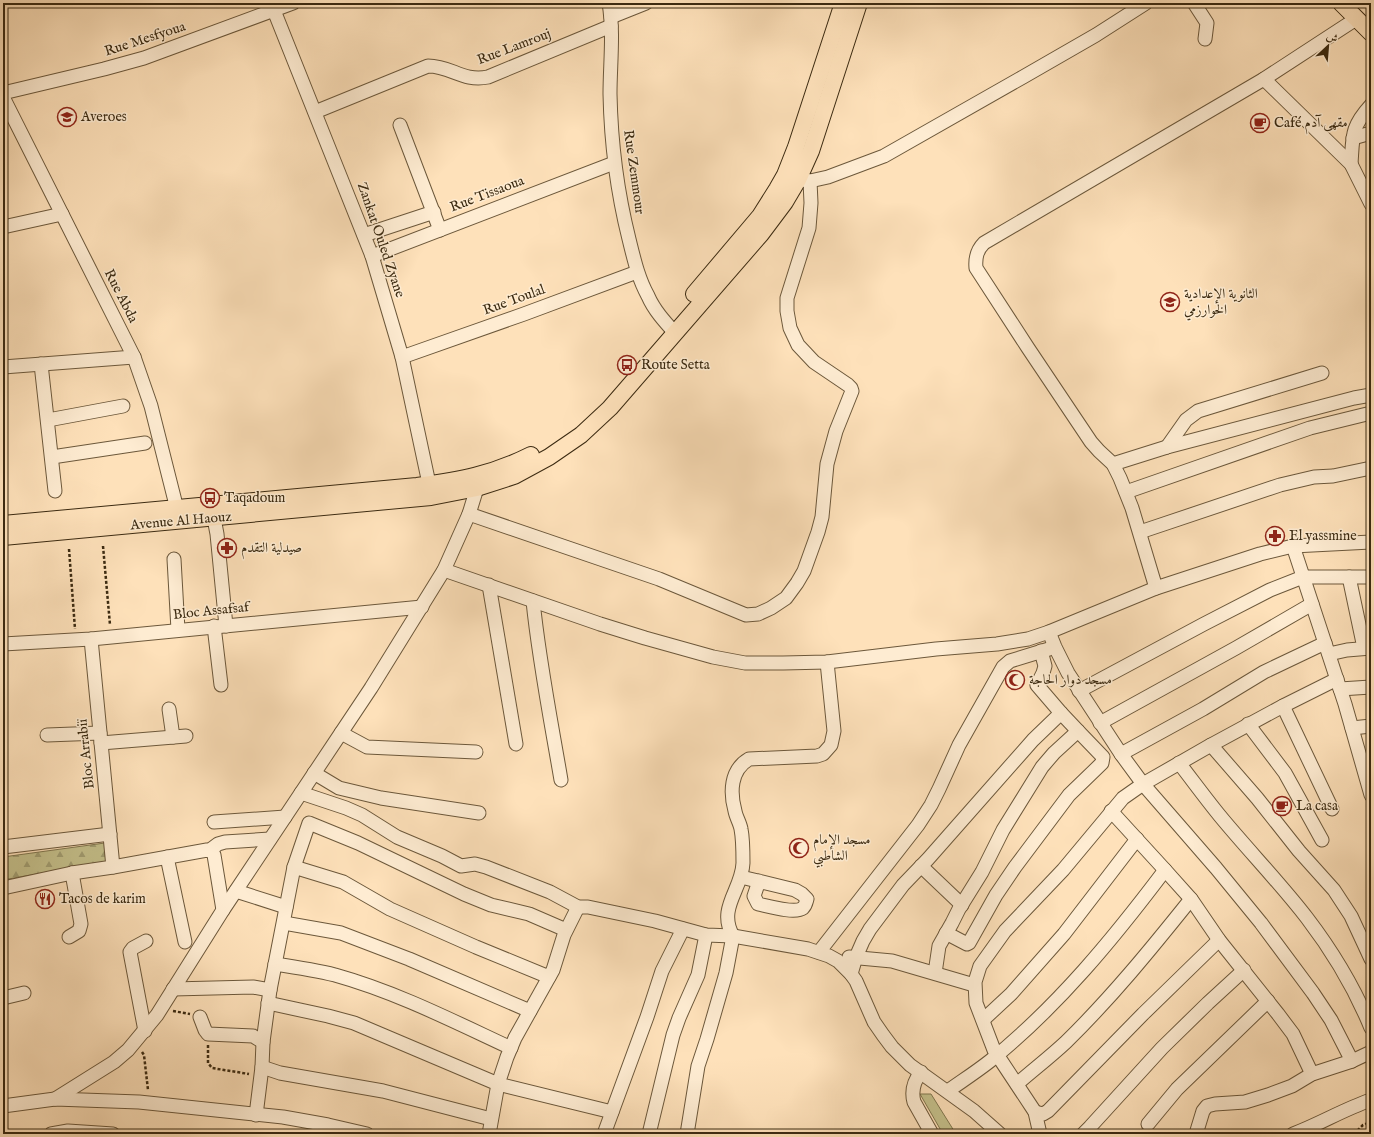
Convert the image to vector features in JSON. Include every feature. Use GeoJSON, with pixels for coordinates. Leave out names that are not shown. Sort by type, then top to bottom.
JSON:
{"type":"FeatureCollection","features":[{"type":"Feature","properties":{"kind":"main road"},"geometry":{"type":"LineString","coordinates":[[797,179],[796,147],[843,3]]}},
{"type":"Feature","properties":{"kind":"main road"},"geometry":{"type":"LineString","coordinates":[[498,476],[532,467],[549,457],[581,435],[610,408],[671,329],[774,218],[785,202],[811,151],[859,3]]}},
{"type":"Feature","properties":{"kind":"main road"},"geometry":{"type":"LineString","coordinates":[[1341,3],[1371,33]]}},
{"type":"Feature","properties":{"kind":"main road","name":"Avenue Al Haouz"},"geometry":{"type":"LineString","coordinates":[[3,524],[179,514],[477,488],[498,476]]}},
{"type":"Feature","properties":{"kind":"main road","name":"Avenue Al Haouz"},"geometry":{"type":"LineString","coordinates":[[430,491],[459,481],[498,476]]}},
{"type":"Feature","properties":{"kind":"main road","name":"Avenue Al Haouz"},"geometry":{"type":"LineString","coordinates":[[3,537],[179,514]]}},
{"type":"Feature","properties":{"kind":"street","name":"Rue Mesfyoua"},"geometry":{"type":"LineString","coordinates":[[3,93],[144,58],[272,6],[293,3]]}},
{"type":"Feature","properties":{"kind":"street","name":"Rue Zemmour"},"geometry":{"type":"LineString","coordinates":[[609,3],[611,22],[610,94],[614,163],[623,215],[637,272],[648,297],[671,329]]}},
{"type":"Feature","properties":{"kind":"street","name":"Rue Lamrouj"},"geometry":{"type":"LineString","coordinates":[[315,112],[428,66],[441,67],[466,77],[488,77],[611,22],[646,3]]}},
{"type":"Feature","properties":{"kind":"street"},"geometry":{"type":"LineString","coordinates":[[469,514],[659,579],[746,615],[758,614],[771,608],[786,598],[804,571],[818,532],[822,517],[827,464],[836,431],[852,392],[848,385],[814,362],[798,345],[790,328],[787,311],[787,298],[809,228],[812,203],[797,179],[828,177],[884,156],[1096,35],[1146,3]]}},
{"type":"Feature","properties":{"kind":"street"},"geometry":{"type":"LineString","coordinates":[[1194,3],[1207,23],[1205,39]]}},
{"type":"Feature","properties":{"kind":"street","name":"Zankat Ouled Zyane"},"geometry":{"type":"LineString","coordinates":[[272,6],[372,256],[402,357],[430,491]]}},
{"type":"Feature","properties":{"kind":"street"},"geometry":{"type":"LineString","coordinates":[[1156,588],[1140,532],[1126,492],[1113,464],[1091,442],[1028,348],[976,268],[976,254],[984,242],[1264,79],[1356,19]]}},
{"type":"Feature","properties":{"kind":"street"},"geometry":{"type":"LineString","coordinates":[[1264,79],[1351,164],[1371,204]]}},
{"type":"Feature","properties":{"kind":"street","name":"Rue Abda"},"geometry":{"type":"LineString","coordinates":[[3,97],[134,357],[151,406],[179,514]]}},
{"type":"Feature","properties":{"kind":"street"},"geometry":{"type":"LineString","coordinates":[[1351,164],[1354,128],[1360,117],[1371,105]]}},
{"type":"Feature","properties":{"kind":"street"},"geometry":{"type":"LineString","coordinates":[[400,124],[440,230]]}},
{"type":"Feature","properties":{"kind":"street"},"geometry":{"type":"LineString","coordinates":[[1352,138],[1371,133]]}},
{"type":"Feature","properties":{"kind":"street","name":"Rue Tissaoua"},"geometry":{"type":"LineString","coordinates":[[372,256],[614,163]]}},
{"type":"Feature","properties":{"kind":"street"},"geometry":{"type":"LineString","coordinates":[[364,235],[434,212]]}},
{"type":"Feature","properties":{"kind":"street"},"geometry":{"type":"LineString","coordinates":[[3,227],[62,214]]}},
{"type":"Feature","properties":{"kind":"street","name":"Rue Toulal"},"geometry":{"type":"LineString","coordinates":[[402,357],[637,272]]}},
{"type":"Feature","properties":{"kind":"street"},"geometry":{"type":"LineString","coordinates":[[3,367],[134,357]]}},
{"type":"Feature","properties":{"kind":"street"},"geometry":{"type":"LineString","coordinates":[[42,364],[55,491]]}},
{"type":"Feature","properties":{"kind":"street"},"geometry":{"type":"LineString","coordinates":[[1167,447],[1186,420],[1198,411],[1322,373]]}},
{"type":"Feature","properties":{"kind":"street"},"geometry":{"type":"LineString","coordinates":[[1113,464],[1167,447],[1354,398],[1371,395]]}},
{"type":"Feature","properties":{"kind":"street"},"geometry":{"type":"LineString","coordinates":[[48,420],[123,406]]}},
{"type":"Feature","properties":{"kind":"street"},"geometry":{"type":"LineString","coordinates":[[1126,492],[1310,428],[1371,414]]}},
{"type":"Feature","properties":{"kind":"street"},"geometry":{"type":"LineString","coordinates":[[52,458],[145,442]]}},
{"type":"Feature","properties":{"kind":"street"},"geometry":{"type":"LineString","coordinates":[[1140,532],[1280,485],[1314,477],[1333,476],[1371,468]]}},
{"type":"Feature","properties":{"kind":"street"},"geometry":{"type":"LineString","coordinates":[[56,1099],[114,1062],[128,1050],[161,1008],[223,910],[341,733],[422,607],[444,570],[469,514],[477,488]]}},
{"type":"Feature","properties":{"kind":"street"},"geometry":{"type":"LineString","coordinates":[[213,511],[217,534],[221,686]]}},
{"type":"Feature","properties":{"kind":"street"},"geometry":{"type":"LineString","coordinates":[[444,570],[644,638],[713,657],[745,663],[827,662],[936,649],[997,644],[1028,639],[1049,632],[1156,588],[1260,554],[1293,546],[1371,542]]}},
{"type":"Feature","properties":{"kind":"street"},"geometry":{"type":"LineString","coordinates":[[1293,546],[1339,684],[1352,728],[1368,769],[1371,795]]}},
{"type":"Feature","properties":{"kind":"street"},"geometry":{"type":"LineString","coordinates":[[174,559],[178,630]]}},
{"type":"Feature","properties":{"kind":"street"},"geometry":{"type":"LineString","coordinates":[[1079,691],[1238,606],[1270,590],[1303,577],[1371,577]]}},
{"type":"Feature","properties":{"kind":"street"},"geometry":{"type":"LineString","coordinates":[[1121,754],[1203,709],[1264,672],[1327,649],[1368,648],[1350,577]]}},
{"type":"Feature","properties":{"kind":"street"},"geometry":{"type":"LineString","coordinates":[[489,585],[516,744]]}},
{"type":"Feature","properties":{"kind":"street"},"geometry":{"type":"LineString","coordinates":[[533,601],[544,686],[561,780]]}},
{"type":"Feature","properties":{"kind":"street"},"geometry":{"type":"LineString","coordinates":[[1100,723],[1312,604]]}},
{"type":"Feature","properties":{"kind":"street","name":"Bloc Assafsaf"},"geometry":{"type":"LineString","coordinates":[[3,644],[111,637],[422,607]]}},
{"type":"Feature","properties":{"kind":"street"},"geometry":{"type":"LineString","coordinates":[[1049,632],[1068,673],[1121,754],[1144,784],[1261,923],[1313,992],[1331,1020],[1352,1061]]}},
{"type":"Feature","properties":{"kind":"street","name":"Bloc Arrabiï"},"geometry":{"type":"LineString","coordinates":[[91,638],[113,867]]}},
{"type":"Feature","properties":{"kind":"street"},"geometry":{"type":"LineString","coordinates":[[824,954],[931,805],[959,745],[1003,668],[1010,661],[1055,647]]}},
{"type":"Feature","properties":{"kind":"street"},"geometry":{"type":"LineString","coordinates":[[946,933],[967,944],[969,943],[996,895],[1015,867],[1069,795],[1102,763],[1103,757],[1061,713],[1037,685],[1044,673],[1045,666],[1041,651]]}},
{"type":"Feature","properties":{"kind":"street"},"geometry":{"type":"LineString","coordinates":[[687,1134],[698,1066],[726,973],[733,936],[729,929],[728,912],[735,888],[741,877],[743,863],[741,828],[735,812],[732,793],[734,778],[737,769],[749,759],[817,756],[828,750],[833,742],[834,730],[827,662]]}},
{"type":"Feature","properties":{"kind":"street"},"geometry":{"type":"LineString","coordinates":[[1040,1134],[1035,1112],[997,1055],[976,1003],[974,985],[977,973],[980,966],[1005,931],[1063,870],[1123,798],[1144,784],[1248,724],[1283,706],[1339,684],[1371,687]]}},
{"type":"Feature","properties":{"kind":"street"},"geometry":{"type":"LineString","coordinates":[[1283,706],[1332,809]]}},
{"type":"Feature","properties":{"kind":"street"},"geometry":{"type":"LineString","coordinates":[[169,709],[173,737]]}},
{"type":"Feature","properties":{"kind":"street"},"geometry":{"type":"LineString","coordinates":[[851,974],[858,950],[870,929],[903,885],[1033,740],[1061,713]]}},
{"type":"Feature","properties":{"kind":"street"},"geometry":{"type":"LineString","coordinates":[[1248,724],[1286,773],[1322,840]]}},
{"type":"Feature","properties":{"kind":"street"},"geometry":{"type":"LineString","coordinates":[[1352,728],[1371,726]]}},
{"type":"Feature","properties":{"kind":"street"},"geometry":{"type":"LineString","coordinates":[[935,973],[939,946],[982,872],[1003,830],[1042,767],[1054,753],[1078,731]]}},
{"type":"Feature","properties":{"kind":"street"},"geometry":{"type":"LineString","coordinates":[[341,733],[367,747],[476,752]]}},
{"type":"Feature","properties":{"kind":"street"},"geometry":{"type":"LineString","coordinates":[[47,735],[100,738],[186,736]]}},
{"type":"Feature","properties":{"kind":"street"},"geometry":{"type":"LineString","coordinates":[[1211,745],[1257,798],[1299,851],[1334,890],[1351,916],[1371,959]]}},
{"type":"Feature","properties":{"kind":"street"},"geometry":{"type":"LineString","coordinates":[[1179,763],[1220,816],[1293,901],[1320,936],[1343,972],[1363,1008],[1371,1028]]}},
{"type":"Feature","properties":{"kind":"street"},"geometry":{"type":"LineString","coordinates":[[314,773],[339,788],[381,798],[479,813]]}},
{"type":"Feature","properties":{"kind":"street"},"geometry":{"type":"LineString","coordinates":[[301,793],[362,815],[397,837],[442,856],[461,866],[475,864],[486,867],[550,892],[578,907],[588,907],[655,921],[706,935],[733,936],[824,954],[892,961],[974,985]]}},
{"type":"Feature","properties":{"kind":"street"},"geometry":{"type":"LineString","coordinates":[[1111,811],[1190,899],[1219,940],[1268,1001],[1293,1034],[1312,1074]]}},
{"type":"Feature","properties":{"kind":"street"},"geometry":{"type":"LineString","coordinates":[[214,822],[285,817]]}},
{"type":"Feature","properties":{"kind":"street"},"geometry":{"type":"LineString","coordinates":[[256,1115],[270,990],[294,866],[309,823],[358,843],[491,906],[529,914],[566,930]]}},
{"type":"Feature","properties":{"kind":"street"},"geometry":{"type":"LineString","coordinates":[[3,847],[110,834]]}},
{"type":"Feature","properties":{"kind":"street"},"geometry":{"type":"LineString","coordinates":[[3,888],[72,873],[210,850],[218,844],[225,842],[270,839]]}},
{"type":"Feature","properties":{"kind":"street"},"geometry":{"type":"LineString","coordinates":[[983,1020],[1011,994],[1064,934],[1137,839]]}},
{"type":"Feature","properties":{"kind":"street"},"geometry":{"type":"LineString","coordinates":[[210,850],[214,856],[223,910]]}},
{"type":"Feature","properties":{"kind":"street"},"geometry":{"type":"LineString","coordinates":[[167,857],[185,942]]}},
{"type":"Feature","properties":{"kind":"street"},"geometry":{"type":"LineString","coordinates":[[294,866],[343,882],[390,909],[549,977]]}},
{"type":"Feature","properties":{"kind":"street"},"geometry":{"type":"LineString","coordinates":[[921,866],[962,905]]}},
{"type":"Feature","properties":{"kind":"street"},"geometry":{"type":"LineString","coordinates":[[948,1091],[997,1055],[1070,986],[1110,942],[1165,870]]}},
{"type":"Feature","properties":{"kind":"street"},"geometry":{"type":"LineString","coordinates":[[69,937],[79,931],[81,924],[72,873]]}},
{"type":"Feature","properties":{"kind":"street"},"geometry":{"type":"LineString","coordinates":[[741,877],[759,881]]}},
{"type":"Feature","properties":{"kind":"street"},"geometry":{"type":"LineString","coordinates":[[236,891],[286,907]]}},
{"type":"Feature","properties":{"kind":"street"},"geometry":{"type":"LineString","coordinates":[[1017,1084],[1065,1043],[1126,979],[1190,899]]}},
{"type":"Feature","properties":{"kind":"street"},"geometry":{"type":"LineString","coordinates":[[489,1134],[498,1084],[510,1048],[553,970],[560,943],[578,907]]}},
{"type":"Feature","properties":{"kind":"street"},"geometry":{"type":"LineString","coordinates":[[284,923],[341,933],[409,959],[530,1011]]}},
{"type":"Feature","properties":{"kind":"street"},"geometry":{"type":"LineString","coordinates":[[604,1134],[648,1017],[662,971],[683,929]]}},
{"type":"Feature","properties":{"kind":"street"},"geometry":{"type":"LineString","coordinates":[[649,1134],[673,1035],[698,975],[706,935]]}},
{"type":"Feature","properties":{"kind":"street"},"geometry":{"type":"LineString","coordinates":[[1035,1112],[1043,1114],[1048,1111],[1143,1014],[1219,940]]}},
{"type":"Feature","properties":{"kind":"street"},"geometry":{"type":"LineString","coordinates":[[145,1030],[130,952],[133,948],[146,941]]}},
{"type":"Feature","properties":{"kind":"street"},"geometry":{"type":"LineString","coordinates":[[824,954],[842,964],[851,974],[856,981],[874,1022],[901,1056],[920,1072],[974,1111],[1000,1134]]}},
{"type":"Feature","properties":{"kind":"street"},"geometry":{"type":"LineString","coordinates":[[275,964],[334,975],[387,992],[437,1012],[510,1048]]}},
{"type":"Feature","properties":{"kind":"street"},"geometry":{"type":"LineString","coordinates":[[1082,1134],[1172,1038],[1244,970]]}},
{"type":"Feature","properties":{"kind":"street"},"geometry":{"type":"LineString","coordinates":[[173,989],[253,987],[270,990]]}},
{"type":"Feature","properties":{"kind":"street"},"geometry":{"type":"LineString","coordinates":[[3,998],[24,993]]}},
{"type":"Feature","properties":{"kind":"street"},"geometry":{"type":"LineString","coordinates":[[1148,1124],[1177,1089],[1268,1001]]}},
{"type":"Feature","properties":{"kind":"street"},"geometry":{"type":"LineString","coordinates":[[268,1003],[354,1023],[498,1084],[612,1112]]}},
{"type":"Feature","properties":{"kind":"street"},"geometry":{"type":"LineString","coordinates":[[200,1017],[208,1034],[253,1036],[263,1042]]}},
{"type":"Feature","properties":{"kind":"street"},"geometry":{"type":"LineString","coordinates":[[1196,1134],[1203,1111],[1207,1106],[1245,1102],[1268,1095],[1292,1086],[1312,1074],[1352,1061],[1371,1052]]}},
{"type":"Feature","properties":{"kind":"street"},"geometry":{"type":"LineString","coordinates":[[262,1072],[383,1090],[491,1119]]}},
{"type":"Feature","properties":{"kind":"street"},"geometry":{"type":"LineString","coordinates":[[920,1072],[913,1087],[914,1102],[932,1134]]}},
{"type":"Feature","properties":{"kind":"street"},"geometry":{"type":"LineString","coordinates":[[3,1106],[56,1099],[149,1103],[291,1118],[367,1134]]}},
{"type":"Feature","properties":{"kind":"street"},"geometry":{"type":"LineString","coordinates":[[1293,1134],[1309,1128],[1354,1106],[1371,1100]]}},
{"type":"Feature","properties":{"kind":"street"},"geometry":{"type":"LineString","coordinates":[[51,1134],[68,1131],[113,1134]]}},
{"type":"Feature","properties":{"kind":"path"},"geometry":{"type":"LineString","coordinates":[[103,546],[111,637]]}},
{"type":"Feature","properties":{"kind":"path"},"geometry":{"type":"LineString","coordinates":[[69,549],[76,639]]}},
{"type":"Feature","properties":{"kind":"path"},"geometry":{"type":"LineString","coordinates":[[161,1008],[200,1017]]}},
{"type":"Feature","properties":{"kind":"path"},"geometry":{"type":"LineString","coordinates":[[208,1034],[209,1066],[212,1068],[262,1072]]}},
{"type":"Feature","properties":{"kind":"path"},"geometry":{"type":"LineString","coordinates":[[135,1042],[144,1055],[149,1103]]}},
{"type":"Feature","properties":{"kind":"path"},"geometry":{"type":"LineString","coordinates":[[1354,1134],[1363,1125],[1371,1122]]}},
{"type":"Feature","properties":{"kind":"green space"},"geometry":{"type":"Polygon","coordinates":[[[112,842],[113,860],[3,880],[3,857],[112,842]]]}},
{"type":"Feature","properties":{"kind":"green space"},"geometry":{"type":"Polygon","coordinates":[[[920,1094],[931,1094],[956,1134],[943,1134],[920,1094]]]}},
{"type":"Feature","properties":{"kind":"place","name":"Averoes"},"geometry":{"type":"Point","coordinates":[67,117]}},
{"type":"Feature","properties":{"kind":"place","name":"Café مقهى آدم"},"geometry":{"type":"Point","coordinates":[1260,123]}},
{"type":"Feature","properties":{"kind":"place","name":"الثانوية الإعدادية الخوارزمي"},"geometry":{"type":"Point","coordinates":[1170,302]}},
{"type":"Feature","properties":{"kind":"place","name":"Route Setta"},"geometry":{"type":"Point","coordinates":[627,365]}},
{"type":"Feature","properties":{"kind":"place","name":"Taqadoum"},"geometry":{"type":"Point","coordinates":[210,498]}},
{"type":"Feature","properties":{"kind":"place","name":"El yassmine"},"geometry":{"type":"Point","coordinates":[1275,536]}},
{"type":"Feature","properties":{"kind":"place","name":"صيدلية التقدم"},"geometry":{"type":"Point","coordinates":[227,548]}},
{"type":"Feature","properties":{"kind":"place","name":"مسجد دوار الحاجة"},"geometry":{"type":"Point","coordinates":[1015,680]}},
{"type":"Feature","properties":{"kind":"place","name":"La casa"},"geometry":{"type":"Point","coordinates":[1282,806]}},
{"type":"Feature","properties":{"kind":"place","name":"مسجد الإمام الشاطبي"},"geometry":{"type":"Point","coordinates":[799,848]}},
{"type":"Feature","properties":{"kind":"place","name":"Tacos de karim"},"geometry":{"type":"Point","coordinates":[45,899]}}]}
